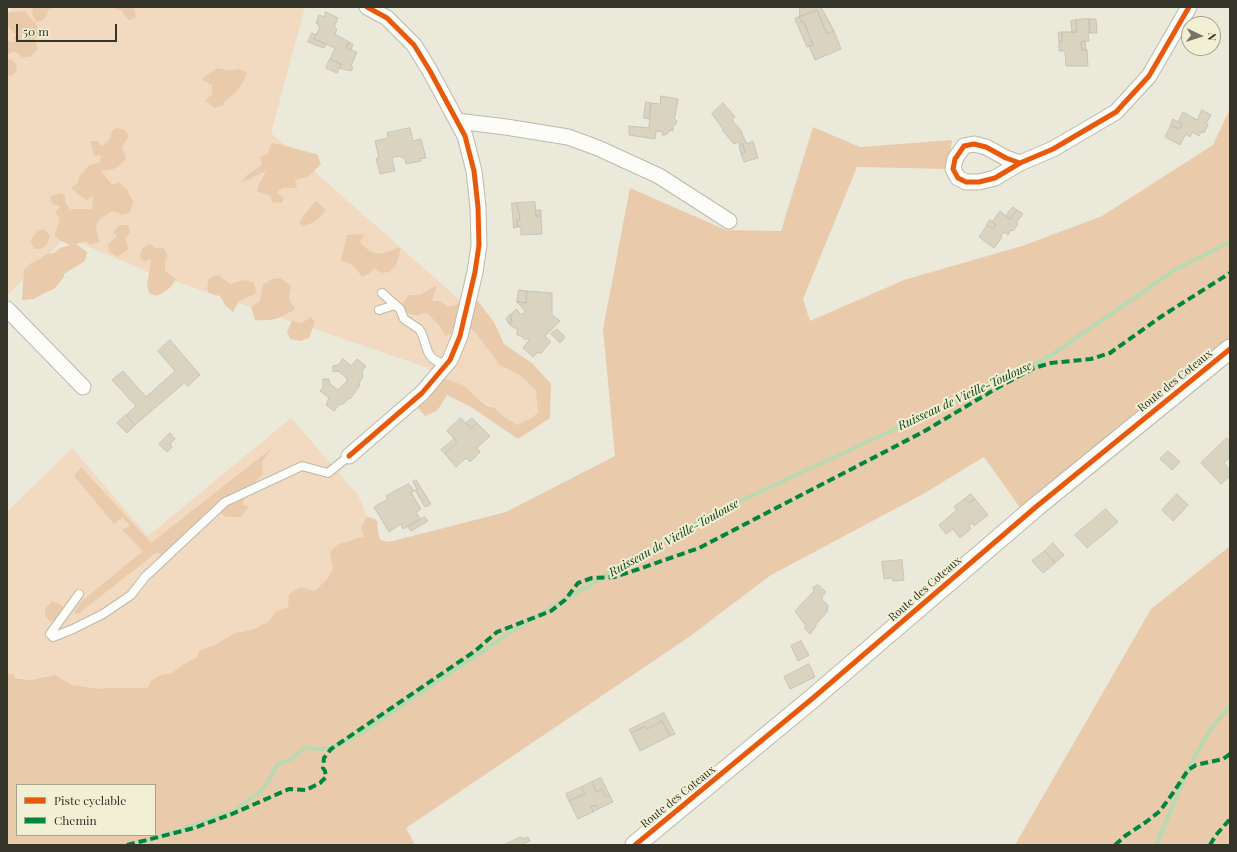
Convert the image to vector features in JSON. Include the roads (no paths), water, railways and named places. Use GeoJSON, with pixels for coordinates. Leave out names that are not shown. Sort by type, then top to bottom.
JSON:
{"type":"FeatureCollection","features":[{"type":"Feature","properties":{"kind":"street"},"geometry":{"type":"LineString","coordinates":[[349,456],[422,393],[450,360],[460,336],[475,272],[479,245],[478,207],[474,171],[465,136],[430,71],[414,45],[387,18],[367,7]]}},
{"type":"Feature","properties":{"kind":"street"},"geometry":{"type":"LineString","coordinates":[[1020,163],[1053,149],[1116,112],[1149,76],[1189,7]]}},
{"type":"Feature","properties":{"kind":"street"},"geometry":{"type":"LineString","coordinates":[[457,121],[568,137],[598,148],[660,176],[729,220]]}},
{"type":"Feature","properties":{"kind":"street"},"geometry":{"type":"LineString","coordinates":[[7,309],[83,387]]}},
{"type":"Feature","properties":{"kind":"street","name":"Route des Coteaux"},"geometry":{"type":"LineString","coordinates":[[635,845],[807,703],[1037,506],[1230,349]]}},
{"type":"Feature","properties":{"kind":"lane"},"geometry":{"type":"LineString","coordinates":[[382,293],[400,309],[404,319],[419,329],[432,358],[445,366]]}},
{"type":"Feature","properties":{"kind":"lane"},"geometry":{"type":"LineString","coordinates":[[379,310],[395,305]]}},
{"type":"Feature","properties":{"kind":"lane"},"geometry":{"type":"LineString","coordinates":[[78,594],[50,634],[53,637],[103,614],[131,596],[145,577],[225,502],[302,466],[328,473],[349,456]]}},
{"type":"Feature","properties":{"kind":"waterway","name":"Ruisseau de Vieille-Toulouse"},"geometry":{"type":"LineString","coordinates":[[135,845],[234,811],[263,789],[277,765],[291,759],[306,747],[314,749],[329,748],[343,743],[364,731],[517,628],[708,516],[1039,362],[1059,350],[1173,271],[1230,242]]}},
{"type":"Feature","properties":{"kind":"waterway"},"geometry":{"type":"LineString","coordinates":[[1156,845],[1191,763],[1212,727],[1230,706]]}}]}
